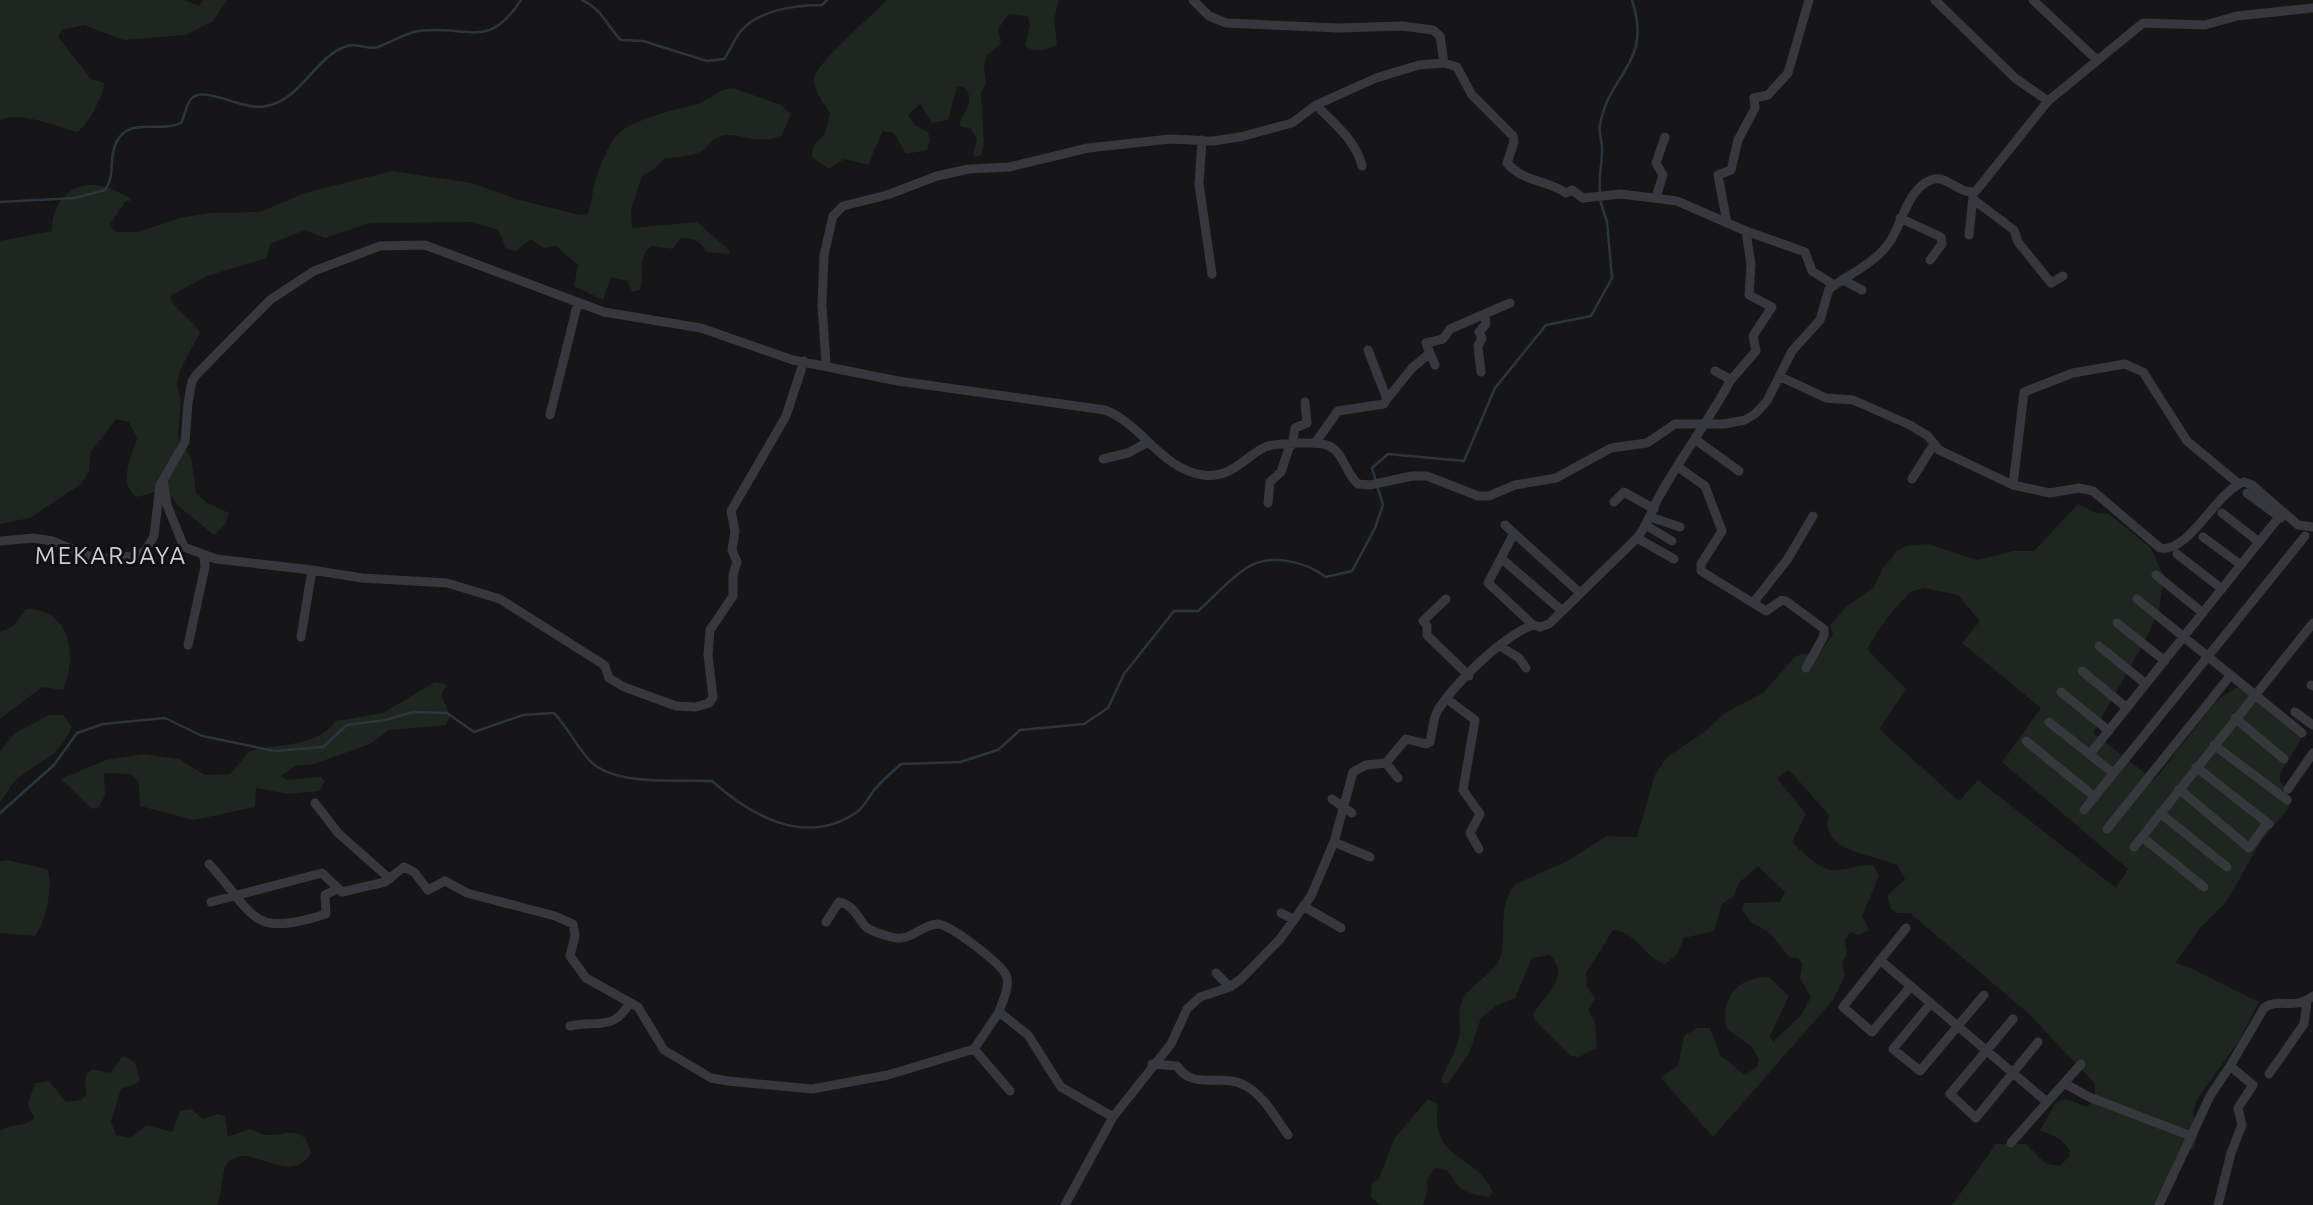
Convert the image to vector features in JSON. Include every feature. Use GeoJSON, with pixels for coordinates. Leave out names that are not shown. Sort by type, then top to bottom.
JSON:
{"type":"FeatureCollection","features":[{"type":"Feature","properties":{"kind":"street"},"geometry":{"type":"LineString","coordinates":[[1193,0],[1209,16],[1226,23],[1338,29],[1402,26],[1433,30],[1440,36],[1444,63]]}},
{"type":"Feature","properties":{"kind":"street"},"geometry":{"type":"LineString","coordinates":[[1727,223],[1718,175],[1731,170],[1738,140],[1755,107],[1754,99],[1768,95],[1788,73],[1809,0]]}},
{"type":"Feature","properties":{"kind":"street"},"geometry":{"type":"LineString","coordinates":[[1934,0],[2015,78],[2048,101]]}},
{"type":"Feature","properties":{"kind":"street"},"geometry":{"type":"LineString","coordinates":[[2033,0],[2097,60]]}},
{"type":"Feature","properties":{"kind":"street"},"geometry":{"type":"LineString","coordinates":[[1969,235],[1973,196],[2048,101],[2146,21],[2205,25],[2237,16],[2313,8]]}},
{"type":"Feature","properties":{"kind":"street"},"geometry":{"type":"LineString","coordinates":[[826,364],[822,305],[824,255],[830,223],[841,207],[887,195],[937,176],[969,169],[1009,167],[1091,148],[1170,138],[1213,141],[1270,131],[1292,123],[1316,105],[1376,78],[1419,65],[1444,63],[1457,67],[1472,95],[1513,136],[1514,142],[1507,161],[1510,167],[1527,178],[1548,182],[1566,193],[1572,190],[1583,198],[1656,197],[1677,201],[1746,231],[1807,253],[1812,271],[1862,290]]}},
{"type":"Feature","properties":{"kind":"street"},"geometry":{"type":"LineString","coordinates":[[1316,105],[1350,138],[1359,152],[1362,166]]}},
{"type":"Feature","properties":{"kind":"street"},"geometry":{"type":"LineString","coordinates":[[1656,197],[1663,175],[1656,163],[1665,137]]}},
{"type":"Feature","properties":{"kind":"street"},"geometry":{"type":"LineString","coordinates":[[1202,139],[1199,184],[1212,274]]}},
{"type":"Feature","properties":{"kind":"street"},"geometry":{"type":"LineString","coordinates":[[0,541],[33,538],[52,541],[89,556],[112,559],[138,555],[146,550],[154,536],[157,494],[163,478],[185,442],[192,381],[270,300],[314,271],[380,246],[425,245],[613,314],[701,328],[772,354],[898,381],[1105,410],[1125,420],[1182,468],[1204,475],[1220,474],[1238,467],[1265,447],[1315,443],[1333,448],[1356,482],[1370,485],[1427,476],[1451,487],[1489,496],[1514,485],[1556,478],[1611,448],[1647,443],[1675,424],[1745,420],[1755,414],[1781,377],[1792,351],[1820,320],[1827,293],[1876,258],[1890,242],[1900,218],[1931,179],[1941,179],[1973,196],[2014,229],[2017,241],[2051,283],[2063,276]]}},
{"type":"Feature","properties":{"kind":"street"},"geometry":{"type":"LineString","coordinates":[[1900,218],[1941,237],[1942,244],[1930,260]]}},
{"type":"Feature","properties":{"kind":"street"},"geometry":{"type":"LineString","coordinates":[[1065,1205],[1113,1117],[1152,1064],[1171,1044],[1193,1003],[1230,986],[1270,950],[1316,887],[1334,842],[1342,807],[1341,788],[1348,779],[1358,768],[1386,763],[1406,739],[1430,742],[1434,718],[1447,699],[1469,676],[1511,635],[1533,625],[1545,626],[1614,564],[1637,538],[1730,381],[1758,349],[1753,336],[1772,307],[1749,295],[1751,265],[1746,231]]}},
{"type":"Feature","properties":{"kind":"street"},"geometry":{"type":"LineString","coordinates":[[550,415],[578,302]]}},
{"type":"Feature","properties":{"kind":"street"},"geometry":{"type":"LineString","coordinates":[[1435,365],[1426,343],[1443,339],[1450,329],[1510,303]]}},
{"type":"Feature","properties":{"kind":"street"},"geometry":{"type":"LineString","coordinates":[[1481,372],[1478,346],[1482,338],[1479,332],[1486,324],[1485,316]]}},
{"type":"Feature","properties":{"kind":"street"},"geometry":{"type":"LineString","coordinates":[[1368,350],[1387,399]]}},
{"type":"Feature","properties":{"kind":"street"},"geometry":{"type":"LineString","coordinates":[[1315,443],[1338,411],[1384,404],[1412,369],[1430,353]]}},
{"type":"Feature","properties":{"kind":"street"},"geometry":{"type":"LineString","coordinates":[[163,478],[167,505],[179,540],[184,547],[204,556],[362,578],[425,579],[478,592],[514,606],[543,624],[605,666],[609,678],[624,687],[676,706],[704,705],[712,700],[714,693],[708,655],[710,630],[734,592],[733,575],[737,562],[732,550],[735,531],[731,511],[786,416],[804,361]]}},
{"type":"Feature","properties":{"kind":"street"},"geometry":{"type":"LineString","coordinates":[[2013,485],[2024,392],[2073,373],[2126,364],[2143,372],[2187,441],[2239,484],[2252,485],[2309,539],[2207,657],[2084,810]]}},
{"type":"Feature","properties":{"kind":"street"},"geometry":{"type":"LineString","coordinates":[[1715,371],[1730,381]]}},
{"type":"Feature","properties":{"kind":"street"},"geometry":{"type":"LineString","coordinates":[[1781,377],[1826,398],[1853,400],[1919,429],[1939,450],[2013,485],[2050,493],[2080,488],[2093,491],[2165,549],[2180,543],[2239,484]]}},
{"type":"Feature","properties":{"kind":"street"},"geometry":{"type":"LineString","coordinates":[[1268,503],[1270,482],[1281,472],[1293,430],[1307,423],[1305,402]]}},
{"type":"Feature","properties":{"kind":"street"},"geometry":{"type":"LineString","coordinates":[[1696,440],[1740,471]]}},
{"type":"Feature","properties":{"kind":"street"},"geometry":{"type":"LineString","coordinates":[[1103,460],[1128,453],[1148,442]]}},
{"type":"Feature","properties":{"kind":"street"},"geometry":{"type":"LineString","coordinates":[[1912,479],[1934,443]]}},
{"type":"Feature","properties":{"kind":"street"},"geometry":{"type":"LineString","coordinates":[[1678,467],[1705,486],[1722,531],[1702,564],[1701,571],[1769,611],[1784,600],[1824,629],[1825,636],[1807,668]]}},
{"type":"Feature","properties":{"kind":"street"},"geometry":{"type":"LineString","coordinates":[[1614,502],[1624,492],[1672,541]]}},
{"type":"Feature","properties":{"kind":"street"},"geometry":{"type":"LineString","coordinates":[[2247,493],[2298,525],[2313,527]]}},
{"type":"Feature","properties":{"kind":"street"},"geometry":{"type":"LineString","coordinates":[[2222,513],[2259,542]]}},
{"type":"Feature","properties":{"kind":"street"},"geometry":{"type":"LineString","coordinates":[[2090,754],[2281,514]]}},
{"type":"Feature","properties":{"kind":"street"},"geometry":{"type":"LineString","coordinates":[[1753,603],[1787,560],[1813,516]]}},
{"type":"Feature","properties":{"kind":"street"},"geometry":{"type":"LineString","coordinates":[[1650,517],[1680,527]]}},
{"type":"Feature","properties":{"kind":"street"},"geometry":{"type":"LineString","coordinates":[[1505,525],[1580,593]]}},
{"type":"Feature","properties":{"kind":"street"},"geometry":{"type":"LineString","coordinates":[[1514,533],[1502,559],[1489,578],[1489,587],[1533,625]]}},
{"type":"Feature","properties":{"kind":"street"},"geometry":{"type":"LineString","coordinates":[[2203,537],[2241,565]]}},
{"type":"Feature","properties":{"kind":"street"},"geometry":{"type":"LineString","coordinates":[[1637,538],[1674,559]]}},
{"type":"Feature","properties":{"kind":"street"},"geometry":{"type":"LineString","coordinates":[[2177,554],[2222,589]]}},
{"type":"Feature","properties":{"kind":"street"},"geometry":{"type":"LineString","coordinates":[[188,646],[205,567],[204,556]]}},
{"type":"Feature","properties":{"kind":"street"},"geometry":{"type":"LineString","coordinates":[[1502,559],[1561,610]]}},
{"type":"Feature","properties":{"kind":"street"},"geometry":{"type":"LineString","coordinates":[[301,637],[312,570]]}},
{"type":"Feature","properties":{"kind":"street"},"geometry":{"type":"LineString","coordinates":[[2157,575],[2203,613]]}},
{"type":"Feature","properties":{"kind":"street"},"geometry":{"type":"LineString","coordinates":[[1446,599],[1424,617],[1427,635],[1469,676]]}},
{"type":"Feature","properties":{"kind":"street"},"geometry":{"type":"LineString","coordinates":[[2137,599],[2302,733]]}},
{"type":"Feature","properties":{"kind":"street"},"geometry":{"type":"LineString","coordinates":[[2117,622],[2165,661]]}},
{"type":"Feature","properties":{"kind":"street"},"geometry":{"type":"LineString","coordinates":[[2134,847],[2313,623]]}},
{"type":"Feature","properties":{"kind":"street"},"geometry":{"type":"LineString","coordinates":[[1500,646],[1520,658],[1526,668]]}},
{"type":"Feature","properties":{"kind":"street"},"geometry":{"type":"LineString","coordinates":[[2099,646],[2146,684]]}},
{"type":"Feature","properties":{"kind":"street"},"geometry":{"type":"LineString","coordinates":[[2082,671],[2127,708]]}},
{"type":"Feature","properties":{"kind":"street"},"geometry":{"type":"LineString","coordinates":[[2108,829],[2230,676]]}},
{"type":"Feature","properties":{"kind":"street"},"geometry":{"type":"LineString","coordinates":[[2061,692],[2109,731]]}},
{"type":"Feature","properties":{"kind":"street"},"geometry":{"type":"LineString","coordinates":[[1447,699],[1475,720],[1463,790],[1480,814],[1470,831],[1479,849]]}},
{"type":"Feature","properties":{"kind":"street"},"geometry":{"type":"LineString","coordinates":[[2295,712],[2313,725]]}},
{"type":"Feature","properties":{"kind":"street"},"geometry":{"type":"LineString","coordinates":[[2235,718],[2284,759]]}},
{"type":"Feature","properties":{"kind":"street"},"geometry":{"type":"LineString","coordinates":[[2049,722],[2113,774]]}},
{"type":"Feature","properties":{"kind":"street"},"geometry":{"type":"LineString","coordinates":[[2026,741],[2095,797]]}},
{"type":"Feature","properties":{"kind":"street"},"geometry":{"type":"LineString","coordinates":[[2214,745],[2287,800]]}},
{"type":"Feature","properties":{"kind":"street"},"geometry":{"type":"LineString","coordinates":[[2288,789],[2313,752]]}},
{"type":"Feature","properties":{"kind":"street"},"geometry":{"type":"LineString","coordinates":[[1386,763],[1398,778]]}},
{"type":"Feature","properties":{"kind":"street"},"geometry":{"type":"LineString","coordinates":[[2179,789],[2249,848],[2269,824],[2196,767]]}},
{"type":"Feature","properties":{"kind":"street"},"geometry":{"type":"LineString","coordinates":[[1332,799],[1352,813]]}},
{"type":"Feature","properties":{"kind":"street"},"geometry":{"type":"LineString","coordinates":[[315,803],[338,833],[390,878]]}},
{"type":"Feature","properties":{"kind":"street"},"geometry":{"type":"LineString","coordinates":[[2160,813],[2227,867]]}},
{"type":"Feature","properties":{"kind":"street"},"geometry":{"type":"LineString","coordinates":[[2142,837],[2204,887]]}},
{"type":"Feature","properties":{"kind":"street"},"geometry":{"type":"LineString","coordinates":[[1334,842],[1370,857]]}},
{"type":"Feature","properties":{"kind":"street"},"geometry":{"type":"LineString","coordinates":[[209,864],[237,895],[252,917],[277,925],[326,914],[325,895],[337,889]]}},
{"type":"Feature","properties":{"kind":"street"},"geometry":{"type":"LineString","coordinates":[[211,902],[322,873],[329,876],[342,892],[390,878],[407,867],[425,889],[445,881],[477,896],[570,922],[575,936],[570,956],[578,970],[642,1011],[664,1050],[711,1078],[783,1087],[824,1087],[888,1075],[974,1049],[999,1012],[1007,984],[1006,975],[992,960],[946,926],[933,925],[908,938],[895,938],[870,930],[857,913],[839,902],[826,922]]}},
{"type":"Feature","properties":{"kind":"street"},"geometry":{"type":"LineString","coordinates":[[1303,906],[1342,928]]}},
{"type":"Feature","properties":{"kind":"street"},"geometry":{"type":"LineString","coordinates":[[1281,913],[1293,919]]}},
{"type":"Feature","properties":{"kind":"street"},"geometry":{"type":"LineString","coordinates":[[1906,928],[1843,1007],[1872,1032],[1911,986]]}},
{"type":"Feature","properties":{"kind":"street"},"geometry":{"type":"LineString","coordinates":[[1880,960],[2047,1102]]}},
{"type":"Feature","properties":{"kind":"street"},"geometry":{"type":"LineString","coordinates":[[1216,973],[1230,986]]}},
{"type":"Feature","properties":{"kind":"street"},"geometry":{"type":"LineString","coordinates":[[1931,1003],[1893,1049],[1920,1071],[1984,995]]}},
{"type":"Feature","properties":{"kind":"street"},"geometry":{"type":"LineString","coordinates":[[2159,1205],[2210,1096],[2269,1004],[2289,1006],[2310,999]]}},
{"type":"Feature","properties":{"kind":"street"},"geometry":{"type":"LineString","coordinates":[[2269,1074],[2304,1024],[2310,999]]}},
{"type":"Feature","properties":{"kind":"street"},"geometry":{"type":"LineString","coordinates":[[570,1026],[611,1023],[623,1015],[630,1003]]}},
{"type":"Feature","properties":{"kind":"street"},"geometry":{"type":"LineString","coordinates":[[999,1012],[1028,1035],[1061,1087],[1113,1117]]}},
{"type":"Feature","properties":{"kind":"street"},"geometry":{"type":"LineString","coordinates":[[2013,1019],[1950,1094],[1976,1118],[2038,1042]]}},
{"type":"Feature","properties":{"kind":"street"},"geometry":{"type":"LineString","coordinates":[[974,1049],[1010,1091]]}},
{"type":"Feature","properties":{"kind":"street"},"geometry":{"type":"LineString","coordinates":[[1152,1064],[1177,1066],[1181,1073],[1194,1080],[1235,1080],[1247,1086],[1288,1135]]}},
{"type":"Feature","properties":{"kind":"street"},"geometry":{"type":"LineString","coordinates":[[2011,1143],[2081,1064]]}},
{"type":"Feature","properties":{"kind":"street"},"geometry":{"type":"LineString","coordinates":[[2218,1205],[2231,1153],[2242,1125],[2238,1108],[2253,1085],[2230,1066]]}},
{"type":"Feature","properties":{"kind":"street"},"geometry":{"type":"LineString","coordinates":[[2064,1083],[2089,1097],[2191,1136]]}},
{"type":"Feature","properties":{"kind":"shaded area"},"geometry":{"type":"Polygon","coordinates":[[[0,0],[184,0],[199,6],[204,0],[227,0],[213,21],[186,35],[124,40],[84,25],[62,30],[58,37],[91,79],[104,83],[95,109],[77,132],[28,118],[0,120],[0,0]]]}},
{"type":"Feature","properties":{"kind":"shaded area"},"geometry":{"type":"Polygon","coordinates":[[[887,0],[1059,0],[1054,19],[1057,44],[1045,50],[1025,46],[1030,26],[1028,16],[1009,14],[998,29],[1001,43],[987,55],[984,65],[986,84],[981,93],[984,145],[981,155],[975,157],[973,154],[977,139],[971,129],[959,126],[969,97],[964,87],[957,86],[948,120],[932,123],[920,104],[908,115],[915,125],[928,132],[930,140],[927,150],[906,154],[894,133],[883,131],[868,165],[844,159],[829,169],[812,157],[813,146],[825,134],[830,113],[815,87],[817,72],[834,51],[887,0]]]}},
{"type":"Feature","properties":{"kind":"shaded area"},"geometry":{"type":"Polygon","coordinates":[[[733,88],[781,105],[791,114],[782,135],[763,140],[725,135],[716,138],[697,153],[665,158],[642,176],[631,210],[632,228],[697,222],[730,251],[728,254],[706,252],[699,242],[689,238],[681,238],[673,249],[651,246],[643,256],[640,290],[632,292],[627,281],[611,277],[603,300],[574,286],[578,265],[556,246],[543,248],[531,239],[516,251],[506,249],[498,230],[472,222],[370,223],[325,238],[305,230],[270,244],[267,258],[207,276],[170,296],[200,333],[179,372],[177,386],[181,401],[178,438],[191,457],[196,493],[207,503],[229,513],[226,523],[214,535],[177,505],[172,497],[154,492],[138,497],[131,492],[127,470],[137,438],[129,422],[116,419],[91,452],[89,472],[81,484],[30,518],[0,524],[0,241],[52,231],[55,211],[72,190],[90,185],[101,186],[132,200],[125,202],[109,226],[117,232],[138,232],[180,218],[209,213],[260,212],[305,193],[392,171],[472,183],[516,199],[580,215],[587,214],[602,163],[610,144],[618,134],[643,120],[699,103],[733,88]]]}},
{"type":"Feature","properties":{"kind":"shaded area"},"geometry":{"type":"Polygon","coordinates":[[[2078,504],[2096,513],[2109,514],[2150,547],[2164,576],[2159,610],[2146,639],[2093,733],[2154,780],[2216,701],[2235,688],[2251,688],[2303,736],[2280,774],[2280,781],[2292,799],[2289,808],[2261,841],[2227,901],[2200,928],[2175,963],[2191,968],[2259,1002],[2239,1041],[2197,1099],[2193,1113],[2198,1134],[2194,1148],[2176,1158],[2173,1186],[2159,1205],[1952,1205],[1996,1144],[2026,1144],[2045,1163],[2059,1166],[2069,1157],[2070,1150],[2060,1139],[2040,1130],[2055,1104],[2061,1100],[2087,1107],[2095,1099],[2095,1084],[2029,1014],[1910,913],[1897,913],[1891,909],[1887,896],[1905,879],[1897,865],[1839,844],[1831,836],[1828,827],[1829,815],[1789,770],[1777,778],[1806,814],[1792,842],[1823,867],[1835,870],[1874,866],[1879,876],[1862,916],[1869,930],[1859,935],[1850,932],[1845,940],[1847,955],[1842,962],[1845,976],[1833,1000],[1713,1137],[1661,1078],[1678,1065],[1684,1036],[1697,1028],[1710,1028],[1720,1055],[1745,1075],[1757,1067],[1759,1059],[1751,1046],[1727,1029],[1726,1008],[1733,991],[1748,980],[1769,977],[1789,996],[1770,1036],[1773,1042],[1801,1015],[1811,997],[1800,978],[1802,963],[1798,958],[1789,957],[1770,933],[1751,922],[1742,910],[1744,903],[1780,902],[1785,892],[1758,866],[1739,883],[1734,896],[1722,904],[1714,931],[1684,938],[1677,954],[1665,964],[1657,961],[1628,935],[1613,930],[1586,973],[1587,987],[1595,998],[1588,1010],[1595,1022],[1597,1048],[1579,1057],[1571,1056],[1536,1022],[1533,1015],[1554,986],[1558,972],[1550,955],[1532,958],[1515,998],[1496,1006],[1481,1018],[1469,1054],[1447,1084],[1441,1082],[1459,1039],[1459,1011],[1464,997],[1500,959],[1505,907],[1516,884],[1567,861],[1607,836],[1637,837],[1655,775],[1667,757],[1707,730],[1725,713],[1763,693],[1794,658],[1801,654],[1820,653],[1833,634],[1830,625],[1847,606],[1873,588],[1883,568],[1897,551],[1906,546],[1928,544],[1977,560],[2014,551],[2034,551],[2078,504]],[[1924,588],[1910,592],[1887,618],[1867,649],[1906,689],[1879,729],[1959,801],[1978,780],[2116,888],[2128,869],[2002,762],[2041,708],[1962,643],[1980,621],[1958,595],[1924,588]]]}},
{"type":"Feature","properties":{"kind":"shaded area"},"geometry":{"type":"Polygon","coordinates":[[[26,609],[41,611],[62,626],[70,650],[67,677],[63,690],[42,687],[0,719],[0,632],[13,626],[26,609]]]}},
{"type":"Feature","properties":{"kind":"shaded area"},"geometry":{"type":"Polygon","coordinates":[[[435,682],[445,684],[446,687],[441,694],[450,716],[446,725],[389,730],[370,744],[314,764],[295,766],[281,776],[287,780],[321,777],[325,782],[319,791],[288,794],[256,788],[255,807],[194,820],[140,806],[139,782],[131,774],[104,773],[105,795],[99,807],[92,809],[61,779],[106,760],[142,754],[179,759],[205,775],[230,774],[250,751],[308,740],[328,730],[336,721],[383,713],[435,682]]]}},
{"type":"Feature","properties":{"kind":"shaded area"},"geometry":{"type":"Polygon","coordinates":[[[49,715],[63,715],[72,727],[66,738],[53,753],[16,780],[0,802],[0,751],[15,733],[49,715]]]}},
{"type":"Feature","properties":{"kind":"shaded area"},"geometry":{"type":"Polygon","coordinates":[[[7,860],[47,869],[50,883],[48,902],[35,936],[0,933],[0,861],[7,860]]]}},
{"type":"Feature","properties":{"kind":"shaded area"},"geometry":{"type":"Polygon","coordinates":[[[123,1056],[135,1062],[140,1082],[121,1089],[111,1122],[116,1135],[131,1138],[146,1125],[172,1132],[180,1111],[191,1109],[203,1119],[218,1114],[225,1116],[228,1137],[250,1129],[266,1135],[299,1134],[308,1143],[311,1153],[304,1161],[288,1167],[244,1156],[228,1162],[217,1205],[0,1205],[0,1131],[34,1118],[28,1104],[35,1083],[49,1081],[66,1102],[81,1100],[86,1095],[86,1077],[89,1072],[93,1069],[110,1073],[123,1056]]]}},
{"type":"Feature","properties":{"kind":"shaded area"},"geometry":{"type":"Polygon","coordinates":[[[1428,1099],[1438,1104],[1437,1123],[1440,1137],[1455,1155],[1485,1179],[1493,1192],[1489,1197],[1466,1191],[1460,1188],[1447,1171],[1434,1169],[1426,1182],[1428,1189],[1423,1205],[1380,1205],[1371,1197],[1372,1183],[1379,1179],[1394,1139],[1428,1099]]]}},
{"type":"Feature","properties":{"kind":"waterway"},"geometry":{"type":"LineString","coordinates":[[0,202],[75,198],[105,190],[110,179],[114,149],[122,135],[137,127],[164,127],[181,123],[189,101],[197,95],[214,96],[257,107],[267,106],[290,95],[326,59],[347,46],[378,47],[418,31],[487,31],[509,16],[521,0]]}},
{"type":"Feature","properties":{"kind":"waterway"},"geometry":{"type":"LineString","coordinates":[[582,0],[599,12],[621,40],[643,41],[707,61],[724,59],[741,31],[757,18],[790,8],[822,5],[827,0]]}},
{"type":"Feature","properties":{"kind":"waterway"},"geometry":{"type":"LineString","coordinates":[[1600,193],[1600,125],[1605,107],[1627,67],[1637,39],[1637,22],[1632,0]]}},
{"type":"Feature","properties":{"kind":"waterway"},"geometry":{"type":"LineString","coordinates":[[0,813],[54,765],[77,733],[103,724],[165,718],[202,736],[275,751],[323,747],[347,725],[385,720],[413,712],[447,713],[474,732],[523,715],[554,713],[590,761],[615,775],[648,780],[712,781],[744,806],[781,823],[819,827],[838,822],[860,810],[874,790],[901,764],[960,762],[998,750],[1020,730],[1084,724],[1108,708],[1124,674],[1174,611],[1198,611],[1248,567],[1278,560],[1309,567],[1326,577],[1352,571],[1375,528],[1383,505],[1372,468],[1388,454],[1464,461],[1495,388],[1546,325],[1591,316],[1612,278],[1607,222],[1600,200]]}},
{"type":"Feature","properties":{"kind":"district","name":"MEKARJAYA"},"geometry":{"type":"Point","coordinates":[111,555]}}]}
